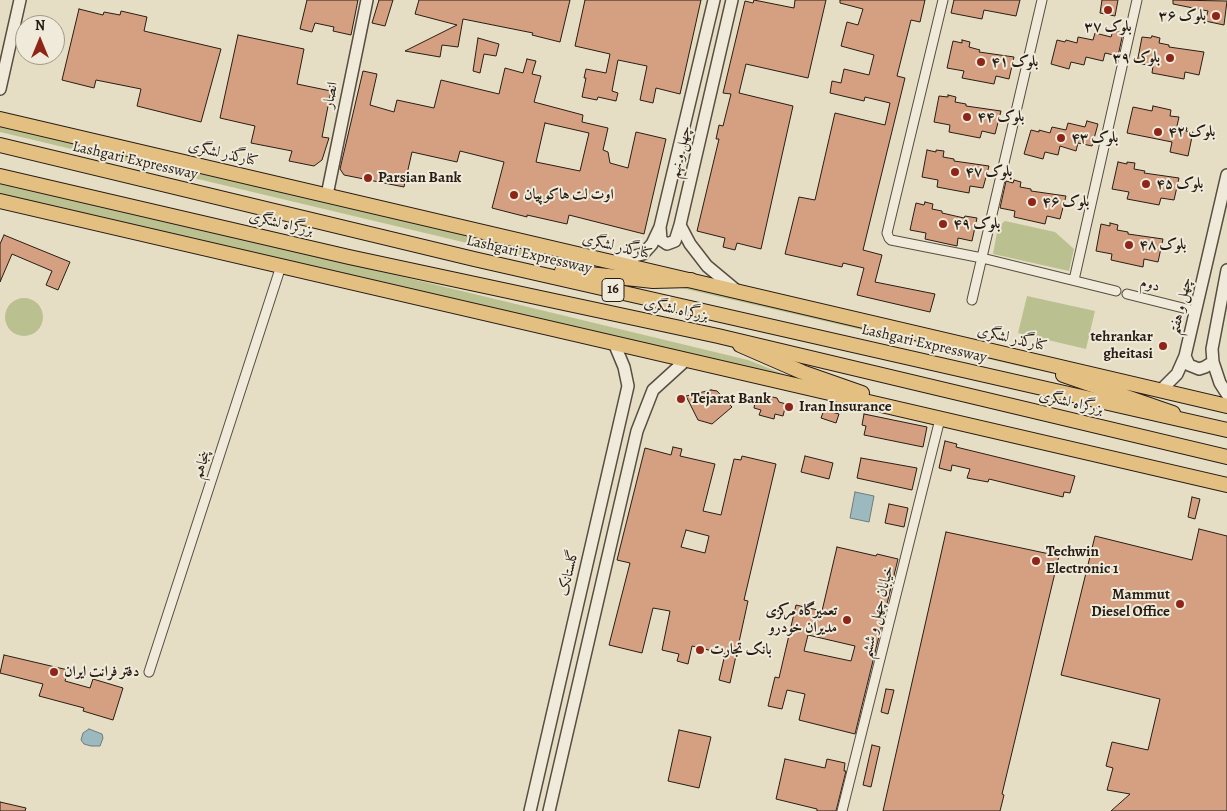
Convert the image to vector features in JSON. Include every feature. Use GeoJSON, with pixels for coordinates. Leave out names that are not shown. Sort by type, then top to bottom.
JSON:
{"type":"FeatureCollection","features":[{"type":"Feature","properties":{"kind":"main road","name":"کنارگذر لشگری"},"geometry":{"type":"LineString","coordinates":[[0,119],[1227,406]]}},
{"type":"Feature","properties":{"kind":"main road","name":"Lashgari Expressway"},"geometry":{"type":"LineString","coordinates":[[0,145],[495,264],[1221,428]]}},
{"type":"Feature","properties":{"kind":"main road","name":"بزرگراه لشگری"},"geometry":{"type":"LineString","coordinates":[[0,176],[349,257],[718,336],[1227,457]]}},
{"type":"Feature","properties":{"kind":"main road"},"geometry":{"type":"LineString","coordinates":[[0,201],[1227,485]]}},
{"type":"Feature","properties":{"kind":"main road"},"geometry":{"type":"LineString","coordinates":[[495,264],[653,281],[691,280]]}},
{"type":"Feature","properties":{"kind":"main road"},"geometry":{"type":"LineString","coordinates":[[718,336],[802,372],[933,417]]}},
{"type":"Feature","properties":{"kind":"main road"},"geometry":{"type":"LineString","coordinates":[[987,350],[1221,428]]}},
{"type":"Feature","properties":{"kind":"street"},"geometry":{"type":"LineString","coordinates":[[0,89],[20,0]]}},
{"type":"Feature","properties":{"kind":"street","name":"انصار"},"geometry":{"type":"LineString","coordinates":[[327,195],[367,0]]}},
{"type":"Feature","properties":{"kind":"street","name":"چهل و نهم"},"geometry":{"type":"LineString","coordinates":[[611,262],[643,254],[652,244],[660,227],[714,0]]}},
{"type":"Feature","properties":{"kind":"street","name":"چهل و نهم"},"geometry":{"type":"LineString","coordinates":[[680,226],[732,0]]}},
{"type":"Feature","properties":{"kind":"street","name":"دوم"},"geometry":{"type":"LineString","coordinates":[[942,0],[887,233],[891,240],[982,258],[1116,291]]}},
{"type":"Feature","properties":{"kind":"street"},"geometry":{"type":"LineString","coordinates":[[972,300],[1042,0]]}},
{"type":"Feature","properties":{"kind":"street"},"geometry":{"type":"LineString","coordinates":[[1074,280],[1137,0]]}},
{"type":"Feature","properties":{"kind":"street","name":"چهل و هفتم"},"geometry":{"type":"LineString","coordinates":[[1161,390],[1177,374],[1185,356],[1227,175]]}},
{"type":"Feature","properties":{"kind":"street"},"geometry":{"type":"LineString","coordinates":[[660,227],[661,240],[667,244],[675,241],[680,226]]}},
{"type":"Feature","properties":{"kind":"street"},"geometry":{"type":"LineString","coordinates":[[680,226],[706,266],[737,291]]}},
{"type":"Feature","properties":{"kind":"street","name":"پنجاهم"},"geometry":{"type":"LineString","coordinates":[[149,672],[281,266]]}},
{"type":"Feature","properties":{"kind":"street"},"geometry":{"type":"LineString","coordinates":[[1227,270],[1212,349],[1213,362],[1220,383],[1227,394]]}},
{"type":"Feature","properties":{"kind":"street","name":"دوم"},"geometry":{"type":"LineString","coordinates":[[1127,294],[1195,311]]}},
{"type":"Feature","properties":{"kind":"street","name":"گلستانک"},"geometry":{"type":"LineString","coordinates":[[530,811],[628,386],[624,367],[614,343]]}},
{"type":"Feature","properties":{"kind":"street"},"geometry":{"type":"LineString","coordinates":[[1185,356],[1190,365],[1199,368],[1213,362]]}},
{"type":"Feature","properties":{"kind":"street"},"geometry":{"type":"LineString","coordinates":[[549,811],[637,430],[653,390],[686,360]]}},
{"type":"Feature","properties":{"kind":"street","name":"خیابان چهل و ششم"},"geometry":{"type":"LineString","coordinates":[[842,811],[933,417]]}},
{"type":"Feature","properties":{"kind":"green space"},"geometry":{"type":"Polygon","coordinates":[[[0,124],[592,262],[523,256],[484,247],[0,132],[0,124]]]}},
{"type":"Feature","properties":{"kind":"green space"},"geometry":{"type":"Polygon","coordinates":[[[0,182],[748,360],[796,379],[0,194],[0,182]]]}},
{"type":"Feature","properties":{"kind":"green space"},"geometry":{"type":"Polygon","coordinates":[[[1005,221],[1055,232],[1074,249],[1069,271],[993,254],[998,227],[1005,221]]]}},
{"type":"Feature","properties":{"kind":"green space"},"geometry":{"type":"Polygon","coordinates":[[[692,278],[1044,370],[1036,370],[664,284],[692,278]]]}},
{"type":"Feature","properties":{"kind":"green space"},"geometry":{"type":"Polygon","coordinates":[[[1027,296],[1095,311],[1086,349],[1018,333],[1027,296]]]}},
{"type":"Feature","properties":{"kind":"green space"},"geometry":{"type":"Polygon","coordinates":[[[24,298],[37,304],[43,317],[37,330],[24,336],[11,330],[5,317],[11,304],[24,298]]]}},
{"type":"Feature","properties":{"kind":"water"},"geometry":{"type":"Polygon","coordinates":[[[855,492],[874,496],[869,522],[850,518],[855,492]]]}},
{"type":"Feature","properties":{"kind":"water"},"geometry":{"type":"Polygon","coordinates":[[[89,729],[102,734],[103,738],[100,746],[84,744],[81,740],[83,733],[89,729]]]}},
{"type":"Feature","properties":{"kind":"building"},"geometry":{"type":"Polygon","coordinates":[[[307,0],[358,0],[351,35],[333,31],[334,27],[315,23],[312,32],[300,29],[307,0]]]}},
{"type":"Feature","properties":{"kind":"building"},"geometry":{"type":"Polygon","coordinates":[[[379,0],[393,0],[385,26],[372,23],[379,0]]]}},
{"type":"Feature","properties":{"kind":"building"},"geometry":{"type":"Polygon","coordinates":[[[419,0],[570,0],[560,42],[532,35],[533,33],[463,19],[458,47],[442,45],[440,57],[405,51],[457,25],[415,14],[419,0]]]}},
{"type":"Feature","properties":{"kind":"building"},"geometry":{"type":"Polygon","coordinates":[[[585,0],[701,0],[680,94],[656,88],[653,103],[640,100],[647,66],[618,60],[612,91],[618,93],[616,101],[598,97],[597,100],[582,97],[586,69],[606,73],[610,54],[575,46],[585,0]]]}},
{"type":"Feature","properties":{"kind":"building"},"geometry":{"type":"Polygon","coordinates":[[[754,0],[794,8],[795,0],[826,0],[808,78],[746,64],[739,93],[793,106],[761,249],[737,243],[735,250],[723,247],[725,238],[697,231],[719,139],[716,139],[719,125],[723,126],[731,94],[723,93],[745,1],[753,3],[754,0]]]}},
{"type":"Feature","properties":{"kind":"building"},"geometry":{"type":"Polygon","coordinates":[[[840,0],[925,0],[920,22],[911,20],[897,76],[905,78],[863,250],[882,255],[875,282],[935,294],[930,312],[857,295],[864,268],[843,263],[842,267],[785,254],[799,197],[815,200],[835,113],[885,125],[890,103],[865,97],[864,101],[830,93],[832,81],[841,83],[844,69],[869,75],[874,55],[841,46],[847,22],[858,25],[863,9],[840,3],[840,0]]]}},
{"type":"Feature","properties":{"kind":"building"},"geometry":{"type":"Polygon","coordinates":[[[954,0],[1020,0],[1016,16],[984,10],[982,19],[951,13],[954,0]]]}},
{"type":"Feature","properties":{"kind":"building","name":"بلوک ۳۷"},"geometry":{"type":"Polygon","coordinates":[[[1102,0],[1118,0],[1115,16],[1100,13],[1102,0]]]}},
{"type":"Feature","properties":{"kind":"building","name":"بلوک ۳۶"},"geometry":{"type":"Polygon","coordinates":[[[1173,0],[1227,1],[1224,25],[1205,21],[1208,11],[1173,4],[1173,0]]]}},
{"type":"Feature","properties":{"kind":"building"},"geometry":{"type":"Polygon","coordinates":[[[79,9],[103,15],[104,12],[120,15],[121,11],[147,17],[144,31],[221,49],[201,122],[137,106],[141,89],[96,80],[94,88],[62,80],[79,9]]]}},
{"type":"Feature","properties":{"kind":"building"},"geometry":{"type":"Polygon","coordinates":[[[1113,31],[1123,33],[1118,56],[1105,53],[1103,61],[1086,57],[1084,65],[1071,62],[1069,69],[1051,64],[1057,40],[1077,43],[1078,37],[1093,40],[1095,33],[1111,37],[1113,31]]]}},
{"type":"Feature","properties":{"kind":"building"},"geometry":{"type":"Polygon","coordinates":[[[238,35],[304,49],[297,84],[331,91],[322,137],[329,138],[322,160],[314,166],[289,161],[292,151],[251,143],[255,126],[220,118],[238,35]]]}},
{"type":"Feature","properties":{"kind":"building","name":"بلوک ۳۹"},"geometry":{"type":"Polygon","coordinates":[[[1152,36],[1160,38],[1159,43],[1169,45],[1169,47],[1204,52],[1199,75],[1185,72],[1184,79],[1152,73],[1153,66],[1137,63],[1142,37],[1151,38],[1152,36]]]}},
{"type":"Feature","properties":{"kind":"building"},"geometry":{"type":"Polygon","coordinates":[[[478,38],[499,44],[496,56],[484,54],[480,73],[473,71],[478,38]]]}},
{"type":"Feature","properties":{"kind":"building","name":"بلوک ۴۱"},"geometry":{"type":"Polygon","coordinates":[[[962,40],[970,42],[969,47],[980,50],[979,52],[1014,57],[1009,79],[996,76],[994,84],[962,78],[964,71],[947,68],[953,41],[962,43],[962,40]]]}},
{"type":"Feature","properties":{"kind":"building"},"geometry":{"type":"Polygon","coordinates":[[[527,59],[536,61],[532,74],[541,76],[534,102],[583,115],[582,122],[608,128],[603,150],[608,152],[610,163],[628,168],[636,132],[666,139],[644,234],[569,215],[567,224],[492,208],[504,162],[460,151],[457,162],[412,152],[404,187],[344,175],[340,169],[363,71],[377,74],[370,105],[394,112],[397,100],[434,108],[441,80],[499,94],[505,68],[523,73],[527,59]],[[545,123],[536,162],[580,171],[589,133],[545,123]]]}},
{"type":"Feature","properties":{"kind":"building","name":"بلوک ۴۴"},"geometry":{"type":"Polygon","coordinates":[[[948,95],[956,97],[955,102],[966,104],[966,106],[1001,111],[995,134],[982,131],[980,138],[949,132],[950,125],[934,122],[939,96],[948,97],[948,95]]]}},
{"type":"Feature","properties":{"kind":"building","name":"بلوک ۴۲"},"geometry":{"type":"Polygon","coordinates":[[[1153,106],[1171,110],[1170,116],[1179,117],[1177,126],[1187,128],[1186,131],[1193,132],[1188,156],[1170,152],[1172,142],[1127,133],[1133,107],[1152,111],[1153,106]]]}},
{"type":"Feature","properties":{"kind":"building","name":"بلوک ۴۳"},"geometry":{"type":"Polygon","coordinates":[[[1087,121],[1098,124],[1092,146],[1078,143],[1076,151],[1060,146],[1058,155],[1045,152],[1043,159],[1024,154],[1031,130],[1050,133],[1052,127],[1066,130],[1068,123],[1085,127],[1087,121]]]}},
{"type":"Feature","properties":{"kind":"building","name":"بلوک ۴۷"},"geometry":{"type":"Polygon","coordinates":[[[927,150],[944,151],[943,157],[954,159],[954,161],[989,166],[983,188],[970,186],[969,193],[937,187],[938,180],[922,177],[927,150]]]}},
{"type":"Feature","properties":{"kind":"building","name":"بلوک ۴۵"},"geometry":{"type":"Polygon","coordinates":[[[1118,162],[1135,163],[1134,169],[1145,171],[1144,173],[1179,178],[1174,200],[1161,198],[1159,205],[1127,199],[1129,192],[1112,189],[1118,162]]]}},
{"type":"Feature","properties":{"kind":"building","name":"بلوک ۴۶"},"geometry":{"type":"Polygon","coordinates":[[[1014,180],[1021,182],[1020,187],[1031,189],[1031,191],[1066,196],[1060,219],[1047,216],[1045,224],[1014,217],[1015,211],[1000,208],[1006,181],[1013,183],[1014,180]]]}},
{"type":"Feature","properties":{"kind":"building","name":"بلوک ۴۹"},"geometry":{"type":"Polygon","coordinates":[[[925,202],[933,204],[932,209],[942,211],[942,213],[964,218],[965,216],[977,218],[972,241],[958,238],[957,246],[925,239],[926,233],[910,230],[916,203],[924,205],[925,202]]]}},
{"type":"Feature","properties":{"kind":"building","name":"بلوک ۴۸"},"geometry":{"type":"Polygon","coordinates":[[[1110,223],[1118,225],[1117,230],[1128,232],[1128,234],[1163,239],[1158,262],[1144,259],[1143,267],[1111,260],[1112,254],[1096,251],[1101,224],[1110,226],[1110,223]]]}},
{"type":"Feature","properties":{"kind":"building"},"geometry":{"type":"Polygon","coordinates":[[[4,235],[70,262],[58,290],[46,285],[52,271],[12,254],[0,282],[0,244],[4,235]]]}},
{"type":"Feature","properties":{"kind":"building"},"geometry":{"type":"Polygon","coordinates":[[[711,390],[717,391],[732,407],[712,424],[698,420],[686,396],[711,390]]]}},
{"type":"Feature","properties":{"kind":"building"},"geometry":{"type":"Polygon","coordinates":[[[768,396],[777,398],[779,402],[786,404],[783,416],[775,414],[774,419],[759,415],[761,410],[754,408],[756,397],[762,399],[768,396]]]}},
{"type":"Feature","properties":{"kind":"building"},"geometry":{"type":"Polygon","coordinates":[[[824,410],[839,414],[836,423],[821,418],[824,410]]]}},
{"type":"Feature","properties":{"kind":"building"},"geometry":{"type":"Polygon","coordinates":[[[864,414],[927,427],[923,447],[864,435],[866,426],[862,425],[864,414]]]}},
{"type":"Feature","properties":{"kind":"building"},"geometry":{"type":"Polygon","coordinates":[[[945,441],[957,444],[956,447],[1075,476],[1070,493],[1064,492],[1063,497],[989,479],[988,482],[967,478],[970,469],[952,465],[951,471],[939,468],[945,441]]]}},
{"type":"Feature","properties":{"kind":"building"},"geometry":{"type":"Polygon","coordinates":[[[673,447],[682,449],[680,456],[715,464],[703,511],[721,515],[734,459],[741,460],[742,456],[776,464],[744,600],[748,601],[730,683],[719,680],[725,654],[692,646],[688,664],[677,661],[679,654],[662,650],[670,611],[653,608],[642,653],[609,645],[630,563],[617,560],[645,448],[671,455],[673,447]],[[686,530],[681,547],[705,553],[709,536],[686,530]]]}},
{"type":"Feature","properties":{"kind":"building"},"geometry":{"type":"Polygon","coordinates":[[[805,456],[833,463],[829,479],[801,472],[805,456]]]}},
{"type":"Feature","properties":{"kind":"building"},"geometry":{"type":"Polygon","coordinates":[[[861,458],[917,468],[912,490],[857,478],[861,458]]]}},
{"type":"Feature","properties":{"kind":"building"},"geometry":{"type":"Polygon","coordinates":[[[1192,497],[1200,499],[1195,519],[1188,517],[1192,497]]]}},
{"type":"Feature","properties":{"kind":"building"},"geometry":{"type":"Polygon","coordinates":[[[889,504],[908,508],[904,527],[885,523],[889,504]]]}},
{"type":"Feature","properties":{"kind":"building"},"geometry":{"type":"Polygon","coordinates":[[[1199,529],[1227,536],[1227,811],[1111,811],[1130,794],[1107,790],[1113,768],[1106,766],[1112,742],[1148,750],[1160,699],[1061,675],[1095,536],[1192,560],[1199,529]]]}},
{"type":"Feature","properties":{"kind":"building"},"geometry":{"type":"Polygon","coordinates":[[[946,532],[1059,556],[1002,794],[1004,795],[1000,811],[883,811],[946,532]]]}},
{"type":"Feature","properties":{"kind":"building"},"geometry":{"type":"Polygon","coordinates":[[[837,547],[898,559],[855,734],[799,720],[805,694],[787,690],[782,709],[768,706],[775,677],[779,678],[796,605],[822,611],[837,547]],[[808,635],[804,651],[851,661],[855,646],[808,635]]]}},
{"type":"Feature","properties":{"kind":"building"},"geometry":{"type":"Polygon","coordinates":[[[4,655],[68,670],[65,681],[90,688],[93,679],[123,688],[113,720],[83,711],[84,708],[39,696],[43,684],[0,673],[4,655]]]}},
{"type":"Feature","properties":{"kind":"building"},"geometry":{"type":"Polygon","coordinates":[[[886,689],[894,690],[888,714],[881,712],[886,689]]]}},
{"type":"Feature","properties":{"kind":"building"},"geometry":{"type":"Polygon","coordinates":[[[679,730],[711,737],[699,788],[668,781],[679,730]]]}},
{"type":"Feature","properties":{"kind":"building"},"geometry":{"type":"Polygon","coordinates":[[[872,745],[880,747],[871,787],[863,785],[872,745]]]}},
{"type":"Feature","properties":{"kind":"building"},"geometry":{"type":"Polygon","coordinates":[[[785,759],[825,768],[827,759],[845,763],[844,771],[846,771],[836,811],[817,811],[817,809],[776,799],[785,759]]]}},
{"type":"Feature","properties":{"kind":"building"},"geometry":{"type":"Polygon","coordinates":[[[0,802],[26,808],[25,811],[0,811],[0,802]]]}},
{"type":"Feature","properties":{"kind":"place","name":"بلوک ۳۷"},"geometry":{"type":"Point","coordinates":[1108,10]}},
{"type":"Feature","properties":{"kind":"place","name":"بلوک ۳۶"},"geometry":{"type":"Point","coordinates":[1216,16]}},
{"type":"Feature","properties":{"kind":"place","name":"بلوک ۳۹"},"geometry":{"type":"Point","coordinates":[1170,58]}},
{"type":"Feature","properties":{"kind":"place","name":"بلوک ۴۱"},"geometry":{"type":"Point","coordinates":[981,62]}},
{"type":"Feature","properties":{"kind":"place","name":"بلوک ۴۴"},"geometry":{"type":"Point","coordinates":[967,117]}},
{"type":"Feature","properties":{"kind":"place","name":"بلوک ۴۲"},"geometry":{"type":"Point","coordinates":[1158,132]}},
{"type":"Feature","properties":{"kind":"place","name":"بلوک ۴۳"},"geometry":{"type":"Point","coordinates":[1061,138]}},
{"type":"Feature","properties":{"kind":"place","name":"بلوک ۴۷"},"geometry":{"type":"Point","coordinates":[955,172]}},
{"type":"Feature","properties":{"kind":"place","name":"Parsian Bank"},"geometry":{"type":"Point","coordinates":[368,178]}},
{"type":"Feature","properties":{"kind":"place","name":"بلوک ۴۵"},"geometry":{"type":"Point","coordinates":[1146,184]}},
{"type":"Feature","properties":{"kind":"place","name":"اوت لت هاکوپیان"},"geometry":{"type":"Point","coordinates":[514,195]}},
{"type":"Feature","properties":{"kind":"place","name":"بلوک ۴۶"},"geometry":{"type":"Point","coordinates":[1032,202]}},
{"type":"Feature","properties":{"kind":"place","name":"بلوک ۴۹"},"geometry":{"type":"Point","coordinates":[943,224]}},
{"type":"Feature","properties":{"kind":"place","name":"بلوک ۴۸"},"geometry":{"type":"Point","coordinates":[1129,245]}},
{"type":"Feature","properties":{"kind":"place","name":"tehrankar gheitasi"},"geometry":{"type":"Point","coordinates":[1163,346]}},
{"type":"Feature","properties":{"kind":"place","name":"Tejarat Bank"},"geometry":{"type":"Point","coordinates":[681,399]}},
{"type":"Feature","properties":{"kind":"place","name":"Iran Insurance"},"geometry":{"type":"Point","coordinates":[789,407]}},
{"type":"Feature","properties":{"kind":"place","name":"Techwin Electronic 1"},"geometry":{"type":"Point","coordinates":[1036,561]}},
{"type":"Feature","properties":{"kind":"place","name":"Mammut Diesel Office"},"geometry":{"type":"Point","coordinates":[1180,604]}},
{"type":"Feature","properties":{"kind":"place","name":"تعمیرگاه مرکزی مدیران خودرو"},"geometry":{"type":"Point","coordinates":[847,620]}},
{"type":"Feature","properties":{"kind":"place","name":"بانک تجارت"},"geometry":{"type":"Point","coordinates":[700,650]}},
{"type":"Feature","properties":{"kind":"place","name":"دفتر فرانت ایران"},"geometry":{"type":"Point","coordinates":[54,672]}}]}
